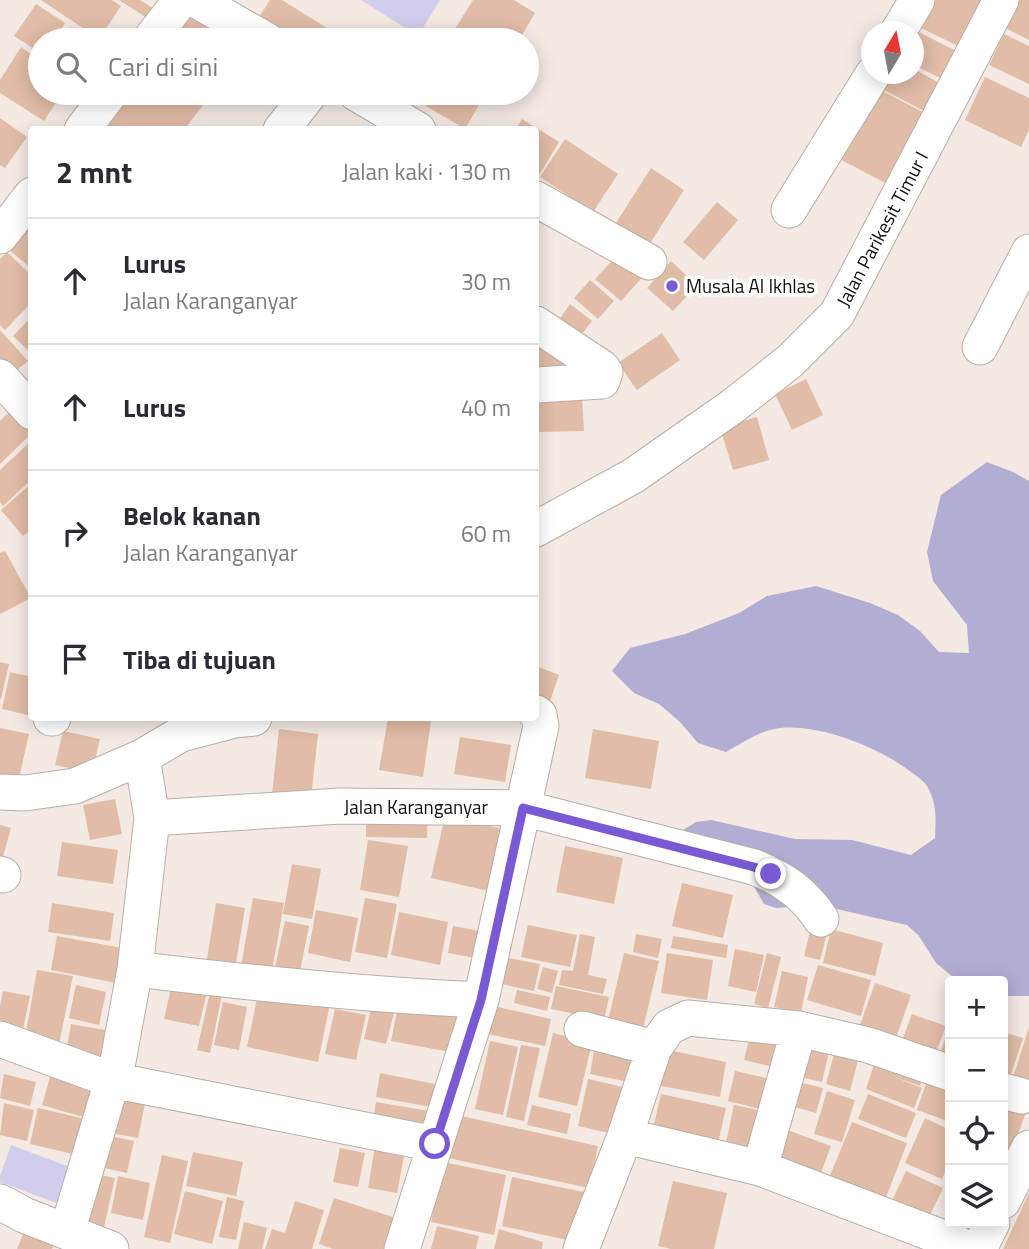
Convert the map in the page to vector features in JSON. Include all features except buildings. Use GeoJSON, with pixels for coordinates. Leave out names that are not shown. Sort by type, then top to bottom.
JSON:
{"type":"FeatureCollection","features":[{"type":"Feature","properties":{"kind":"street"},"geometry":{"type":"LineString","coordinates":[[159,28],[181,0]]}},
{"type":"Feature","properties":{"kind":"street"},"geometry":{"type":"LineString","coordinates":[[196,0],[245,28]]}},
{"type":"Feature","properties":{"kind":"street"},"geometry":{"type":"LineString","coordinates":[[905,21],[918,0]]}},
{"type":"Feature","properties":{"kind":"street","name":"Jalan Parikesit Timur I"},"geometry":{"type":"LineString","coordinates":[[539,527],[633,476],[733,407],[790,361],[837,314],[1001,0]]}},
{"type":"Feature","properties":{"kind":"street"},"geometry":{"type":"LineString","coordinates":[[789,210],[867,84]]}},
{"type":"Feature","properties":{"kind":"street"},"geometry":{"type":"LineString","coordinates":[[85,126],[101,105]]}},
{"type":"Feature","properties":{"kind":"street"},"geometry":{"type":"LineString","coordinates":[[284,126],[301,105]]}},
{"type":"Feature","properties":{"kind":"street"},"geometry":{"type":"LineString","coordinates":[[376,105],[411,126]]}},
{"type":"Feature","properties":{"kind":"street"},"geometry":{"type":"LineString","coordinates":[[0,236],[28,200]]}},
{"type":"Feature","properties":{"kind":"street"},"geometry":{"type":"LineString","coordinates":[[539,201],[649,262]]}},
{"type":"Feature","properties":{"kind":"street"},"geometry":{"type":"LineString","coordinates":[[980,347],[1029,252]]}},
{"type":"Feature","properties":{"kind":"street"},"geometry":{"type":"LineString","coordinates":[[539,326],[605,372],[602,381],[539,385]]}},
{"type":"Feature","properties":{"kind":"street"},"geometry":{"type":"LineString","coordinates":[[0,377],[28,408]]}},
{"type":"Feature","properties":{"kind":"street"},"geometry":{"type":"LineString","coordinates":[[402,1249],[481,1000],[541,726],[539,715]]}},
{"type":"Feature","properties":{"kind":"street"},"geometry":{"type":"LineString","coordinates":[[0,792],[25,793],[75,786],[142,757],[176,726],[224,721]]}},
{"type":"Feature","properties":{"kind":"street"},"geometry":{"type":"LineString","coordinates":[[67,1232],[118,1061],[135,969],[152,818],[142,757]]}},
{"type":"Feature","properties":{"kind":"street","name":"Jalan Karanganyar"},"geometry":{"type":"LineString","coordinates":[[152,818],[340,806],[523,808],[754,867],[797,890],[821,919]]}},
{"type":"Feature","properties":{"kind":"street"},"geometry":{"type":"LineString","coordinates":[[135,969],[269,985],[481,1000]]}},
{"type":"Feature","properties":{"kind":"street"},"geometry":{"type":"LineString","coordinates":[[581,1249],[625,1136],[654,1048],[669,1027],[688,1018],[799,1029],[868,1045],[945,1071]]}},
{"type":"Feature","properties":{"kind":"street"},"geometry":{"type":"LineString","coordinates":[[582,1029],[654,1048]]}},
{"type":"Feature","properties":{"kind":"street"},"geometry":{"type":"LineString","coordinates":[[760,1168],[799,1029]]}},
{"type":"Feature","properties":{"kind":"street"},"geometry":{"type":"LineString","coordinates":[[0,1039],[112,1080],[435,1144]]}},
{"type":"Feature","properties":{"kind":"street"},"geometry":{"type":"LineString","coordinates":[[625,1136],[760,1168],[968,1246],[987,1228]]}},
{"type":"Feature","properties":{"kind":"street"},"geometry":{"type":"LineString","coordinates":[[1008,1191],[1029,1148]]}},
{"type":"Feature","properties":{"kind":"street"},"geometry":{"type":"LineString","coordinates":[[0,1202],[24,1215],[111,1249]]}},
{"type":"Feature","properties":{"kind":"shaded area"},"geometry":{"type":"Polygon","coordinates":[[[361,0],[440,0],[423,28],[405,28],[361,0]]]}},
{"type":"Feature","properties":{"kind":"shaded area"},"geometry":{"type":"Polygon","coordinates":[[[987,462],[1029,481],[1029,996],[1008,996],[1008,976],[952,976],[936,963],[919,936],[907,925],[819,905],[776,908],[764,904],[749,878],[680,845],[683,830],[696,822],[711,820],[795,839],[852,840],[911,855],[935,838],[933,799],[927,786],[919,778],[866,746],[813,730],[773,729],[726,752],[698,743],[680,722],[659,704],[634,693],[612,671],[630,648],[685,634],[739,613],[767,596],[816,586],[898,615],[920,631],[939,652],[969,653],[967,625],[933,581],[927,552],[941,495],[987,462]]]}},
{"type":"Feature","properties":{"kind":"shaded area"},"geometry":{"type":"Polygon","coordinates":[[[11,1145],[75,1169],[62,1205],[0,1182],[11,1145]]]}},
{"type":"Feature","properties":{"kind":"place","name":"Musala Al Ikhlas"},"geometry":{"type":"Point","coordinates":[672,286]}},
{"type":"Feature","properties":{"kind":"route"},"geometry":{"type":"LineString","coordinates":[[435,1144],[481,1000],[523,808],[754,867],[771,874]]}}]}
